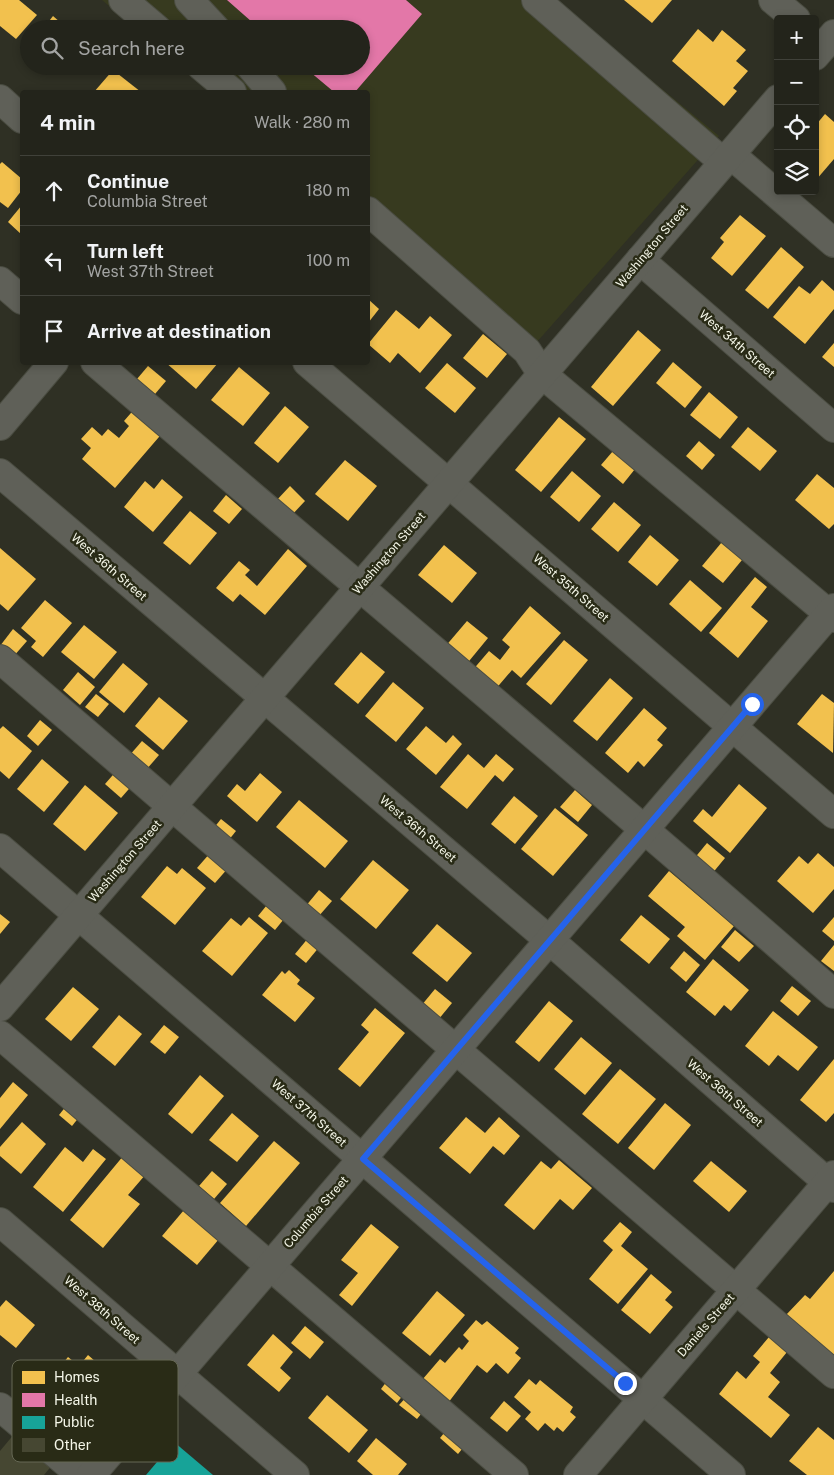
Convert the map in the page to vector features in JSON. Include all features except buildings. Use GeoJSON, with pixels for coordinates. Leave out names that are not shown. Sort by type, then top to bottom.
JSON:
{"type":"FeatureCollection","features":[{"type":"Feature","properties":{"kind":"street"},"geometry":{"type":"LineString","coordinates":[[123,0],[146,20]]}},
{"type":"Feature","properties":{"kind":"street"},"geometry":{"type":"LineString","coordinates":[[189,0],[208,20]]}},
{"type":"Feature","properties":{"kind":"street"},"geometry":{"type":"LineString","coordinates":[[536,0],[727,158],[834,243]]}},
{"type":"Feature","properties":{"kind":"street"},"geometry":{"type":"LineString","coordinates":[[774,0],[791,15]]}},
{"type":"Feature","properties":{"kind":"street"},"geometry":{"type":"LineString","coordinates":[[212,75],[230,90]]}},
{"type":"Feature","properties":{"kind":"street"},"geometry":{"type":"LineString","coordinates":[[258,75],[270,90]]}},
{"type":"Feature","properties":{"kind":"street"},"geometry":{"type":"LineString","coordinates":[[0,99],[20,116]]}},
{"type":"Feature","properties":{"kind":"street","name":"Washington Street"},"geometry":{"type":"LineString","coordinates":[[0,1007],[774,104]]}},
{"type":"Feature","properties":{"kind":"street"},"geometry":{"type":"LineString","coordinates":[[370,213],[527,351],[542,374],[832,613]]}},
{"type":"Feature","properties":{"kind":"street","name":"West 34th Street"},"geometry":{"type":"LineString","coordinates":[[640,260],[834,428]]}},
{"type":"Feature","properties":{"kind":"street"},"geometry":{"type":"LineString","coordinates":[[0,281],[20,298]]}},
{"type":"Feature","properties":{"kind":"street"},"geometry":{"type":"LineString","coordinates":[[0,426],[51,365]]}},
{"type":"Feature","properties":{"kind":"street"},"geometry":{"type":"LineString","coordinates":[[99,365],[359,588],[646,828],[834,994]]}},
{"type":"Feature","properties":{"kind":"street","name":"West 35th Street"},"geometry":{"type":"LineString","coordinates":[[310,365],[834,814]]}},
{"type":"Feature","properties":{"kind":"street","name":"West 36th Street"},"geometry":{"type":"LineString","coordinates":[[0,473],[832,1182]]}},
{"type":"Feature","properties":{"kind":"street","name":"Columbia Street"},"geometry":{"type":"LineString","coordinates":[[178,1374],[832,613]]}},
{"type":"Feature","properties":{"kind":"street"},"geometry":{"type":"LineString","coordinates":[[0,659],[834,1374]]}},
{"type":"Feature","properties":{"kind":"street","name":"West 37th Street"},"geometry":{"type":"LineString","coordinates":[[0,848],[732,1475]]}},
{"type":"Feature","properties":{"kind":"street"},"geometry":{"type":"LineString","coordinates":[[0,1035],[514,1475]]}},
{"type":"Feature","properties":{"kind":"street","name":"Daniels Street"},"geometry":{"type":"LineString","coordinates":[[578,1475],[736,1290],[832,1182]]}},
{"type":"Feature","properties":{"kind":"street","name":"West 38th Street"},"geometry":{"type":"LineString","coordinates":[[0,1222],[162,1360]]}},
{"type":"Feature","properties":{"kind":"street","name":"West 38th Street"},"geometry":{"type":"LineString","coordinates":[[178,1374],[295,1475]]}},
{"type":"Feature","properties":{"kind":"street"},"geometry":{"type":"LineString","coordinates":[[0,1407],[12,1417]]}},
{"type":"Feature","properties":{"kind":"street"},"geometry":{"type":"LineString","coordinates":[[66,1462],[81,1475]]}},
{"type":"Feature","properties":{"kind":"street","name":"Columbia Street"},"geometry":{"type":"LineString","coordinates":[[91,1475],[102,1462]]}},
{"type":"Feature","properties":{"kind":"shaded area"},"geometry":{"type":"Polygon","coordinates":[[[102,0],[554,0],[719,136],[521,360],[370,230],[370,90],[208,90],[190,75],[370,75],[370,20],[125,20],[102,0]]]}},
{"type":"Feature","properties":{"kind":"route"},"geometry":{"type":"LineString","coordinates":[[625,1383],[363,1159],[752,704]]}}]}
